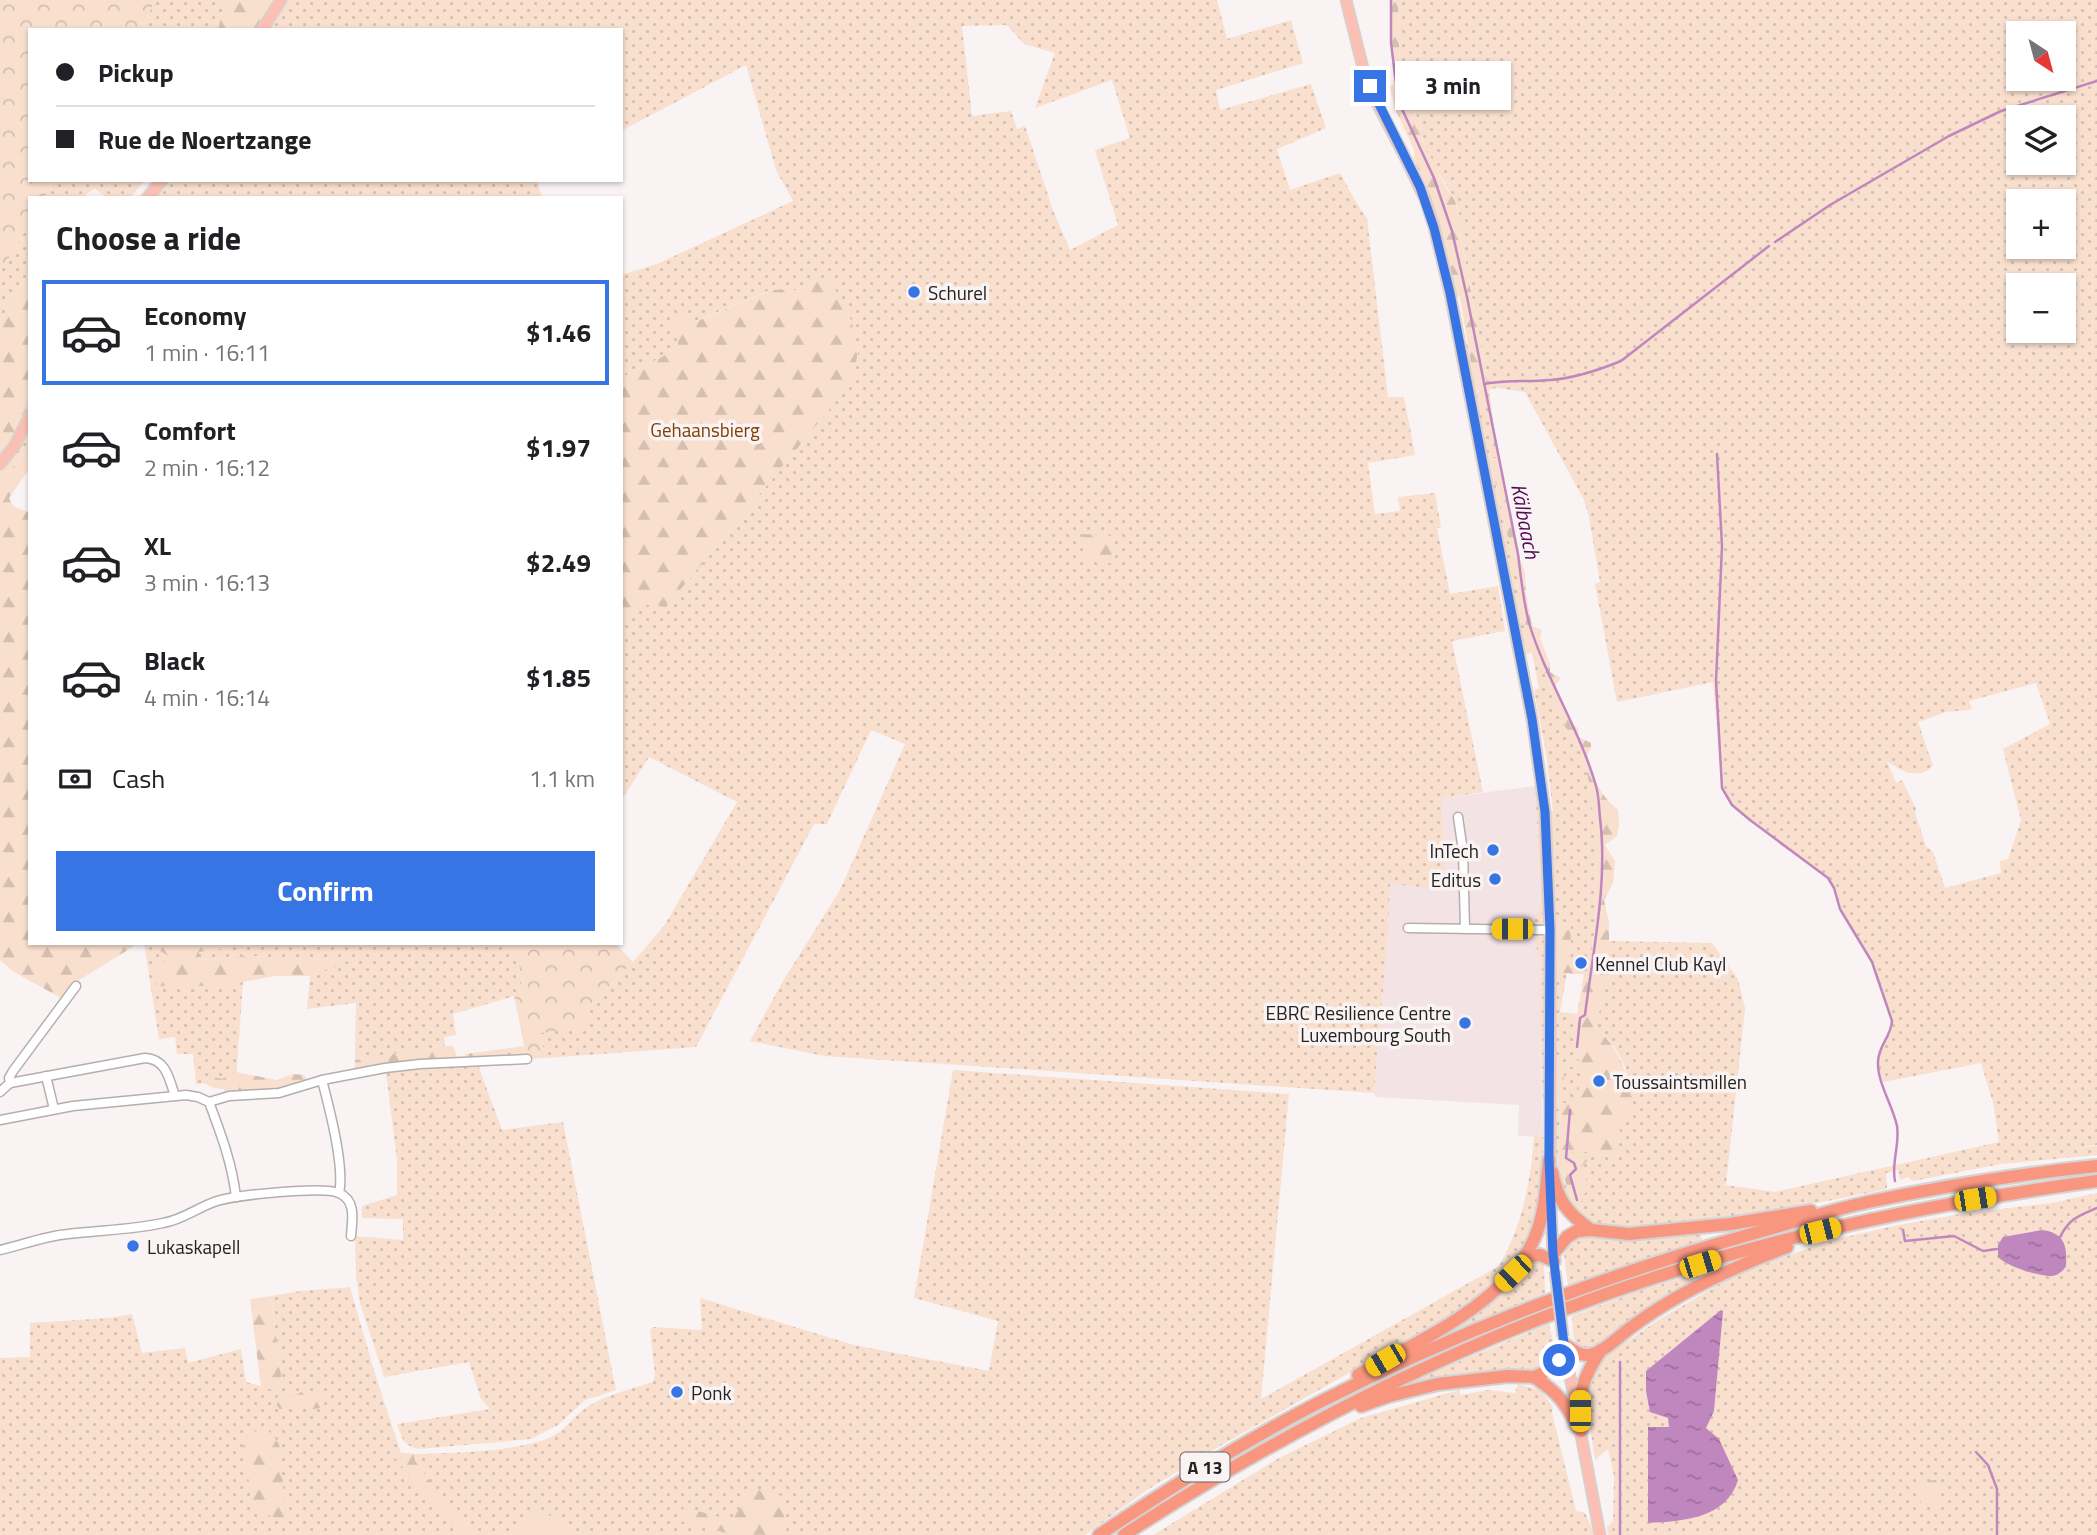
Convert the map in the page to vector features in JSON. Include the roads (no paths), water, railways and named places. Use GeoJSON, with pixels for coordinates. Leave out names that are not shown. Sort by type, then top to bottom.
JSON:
{"type":"FeatureCollection","features":[{"type":"Feature","properties":{"kind":"highway"},"geometry":{"type":"LineString","coordinates":[[1549,1160],[1556,1191],[1563,1205],[1591,1230]]}},
{"type":"Feature","properties":{"kind":"highway","name":"A 13"},"geometry":{"type":"LineString","coordinates":[[1315,1405],[1338,1387],[1473,1307],[1513,1273],[1526,1257],[1541,1221],[1549,1160]]}},
{"type":"Feature","properties":{"kind":"highway","name":"A 13"},"geometry":{"type":"LineString","coordinates":[[1591,1230],[1629,1234],[1730,1224],[2043,1171],[2097,1166]]}},
{"type":"Feature","properties":{"kind":"highway","name":"A 13"},"geometry":{"type":"LineString","coordinates":[[1124,1535],[1248,1458],[1315,1422],[1470,1348],[1629,1286],[1723,1256],[1846,1225],[1954,1202],[2097,1181]]}},
{"type":"Feature","properties":{"kind":"highway","name":"A 13"},"geometry":{"type":"LineString","coordinates":[[1099,1535],[1241,1446],[1315,1405],[1465,1334],[1620,1274],[1866,1202]]}},
{"type":"Feature","properties":{"kind":"highway","name":"A 13"},"geometry":{"type":"LineString","coordinates":[[1581,1431],[1580,1392],[1587,1370],[1601,1350],[1639,1321],[1695,1287],[1768,1254],[1846,1225]]}},
{"type":"Feature","properties":{"kind":"highway"},"geometry":{"type":"LineString","coordinates":[[1526,1257],[1540,1255],[1554,1262],[1567,1237],[1577,1231],[1591,1230]]}},
{"type":"Feature","properties":{"kind":"highway"},"geometry":{"type":"LineString","coordinates":[[1534,1377],[1550,1370],[1558,1361],[1563,1340],[1578,1353],[1588,1355],[1601,1350]]}},
{"type":"Feature","properties":{"kind":"highway","name":"A 13"},"geometry":{"type":"LineString","coordinates":[[1315,1422],[1339,1416],[1389,1396],[1438,1384],[1507,1376],[1534,1377]]}},
{"type":"Feature","properties":{"kind":"highway"},"geometry":{"type":"LineString","coordinates":[[1534,1377],[1554,1390],[1581,1431]]}},
{"type":"Feature","properties":{"kind":"main road"},"geometry":{"type":"LineString","coordinates":[[263,28],[281,0]]}},
{"type":"Feature","properties":{"kind":"main road"},"geometry":{"type":"LineString","coordinates":[[1346,0],[1364,72],[1425,199],[1434,228],[1450,293],[1532,719],[1545,812],[1550,930],[1549,1160],[1554,1262],[1563,1340],[1600,1535]]}},
{"type":"Feature","properties":{"kind":"main road"},"geometry":{"type":"LineString","coordinates":[[150,196],[160,182]]}},
{"type":"Feature","properties":{"kind":"main road"},"geometry":{"type":"LineString","coordinates":[[0,464],[15,445],[28,419]]}},
{"type":"Feature","properties":{"kind":"street"},"geometry":{"type":"LineString","coordinates":[[1458,817],[1463,851],[1465,929]]}},
{"type":"Feature","properties":{"kind":"street"},"geometry":{"type":"LineString","coordinates":[[1408,928],[1550,930]]}},
{"type":"Feature","properties":{"kind":"street"},"geometry":{"type":"LineString","coordinates":[[10,1083],[9,1078],[13,1071],[76,986]]}},
{"type":"Feature","properties":{"kind":"street"},"geometry":{"type":"LineString","coordinates":[[0,1091],[10,1083],[153,1058],[160,1061],[165,1069],[175,1096]]}},
{"type":"Feature","properties":{"kind":"street"},"geometry":{"type":"LineString","coordinates":[[0,1120],[74,1106],[175,1096],[198,1097],[209,1102],[229,1096],[279,1093],[322,1080],[420,1063],[527,1059]]}},
{"type":"Feature","properties":{"kind":"street"},"geometry":{"type":"LineString","coordinates":[[46,1076],[54,1110]]}},
{"type":"Feature","properties":{"kind":"street"},"geometry":{"type":"LineString","coordinates":[[322,1080],[334,1131],[340,1177],[338,1193]]}},
{"type":"Feature","properties":{"kind":"street"},"geometry":{"type":"LineString","coordinates":[[209,1102],[233,1173],[236,1197]]}},
{"type":"Feature","properties":{"kind":"street"},"geometry":{"type":"LineString","coordinates":[[0,1250],[66,1234],[162,1224],[181,1219],[214,1202],[236,1197],[323,1190],[346,1197],[351,1204],[351,1236]]}},
{"type":"Feature","properties":{"kind":"water"},"geometry":{"type":"Polygon","coordinates":[[[2042,1230],[2056,1234],[2065,1247],[2066,1266],[2059,1274],[2047,1276],[2032,1273],[1998,1257],[1998,1245],[2003,1237],[2042,1230]]]}},
{"type":"Feature","properties":{"kind":"water"},"geometry":{"type":"Polygon","coordinates":[[[1721,1310],[1714,1411],[1706,1428],[1719,1439],[1738,1480],[1724,1503],[1713,1510],[1689,1519],[1648,1523],[1648,1427],[1669,1427],[1668,1418],[1650,1412],[1646,1371],[1721,1310]]]}},
{"type":"Feature","properties":{"kind":"waterway","name":"Kälbaach"},"geometry":{"type":"LineString","coordinates":[[1391,0],[1391,43],[1396,83],[1402,109],[1434,178],[1452,231],[1518,554],[1529,623],[1544,664],[1581,745],[1598,794],[1602,842],[1601,892],[1585,1015],[1580,1018],[1577,1047]]}},
{"type":"Feature","properties":{"kind":"waterway"},"geometry":{"type":"LineString","coordinates":[[1775,242],[1830,205],[1949,136],[2001,111],[2097,81]]}},
{"type":"Feature","properties":{"kind":"waterway"},"geometry":{"type":"LineString","coordinates":[[1484,384],[1560,379],[1621,361],[1769,246]]}},
{"type":"Feature","properties":{"kind":"waterway"},"geometry":{"type":"LineString","coordinates":[[1717,454],[1722,546],[1716,681],[1722,788],[1732,805],[1828,878],[1840,909],[1872,962],[1892,1021],[1880,1051],[1878,1070],[1897,1126],[1895,1181]]}},
{"type":"Feature","properties":{"kind":"waterway","name":"Kälbaach"},"geometry":{"type":"LineString","coordinates":[[1570,1110],[1566,1158],[1574,1163],[1576,1169],[1570,1175],[1577,1200]]}},
{"type":"Feature","properties":{"kind":"waterway"},"geometry":{"type":"LineString","coordinates":[[2060,1237],[2075,1218],[2097,1208]]}},
{"type":"Feature","properties":{"kind":"waterway"},"geometry":{"type":"LineString","coordinates":[[1903,1230],[1905,1241],[1954,1236],[1983,1251],[1997,1249]]}},
{"type":"Feature","properties":{"kind":"waterway","name":"Kälbaach"},"geometry":{"type":"LineString","coordinates":[[1620,1362],[1620,1535]]}},
{"type":"Feature","properties":{"kind":"waterway"},"geometry":{"type":"LineString","coordinates":[[1976,1452],[1988,1465],[1997,1489],[1997,1535]]}},
{"type":"Feature","properties":{"kind":"place","name":"Schurel"},"geometry":{"type":"Point","coordinates":[914,292]}},
{"type":"Feature","properties":{"kind":"place","name":"InTech"},"geometry":{"type":"Point","coordinates":[1493,850]}},
{"type":"Feature","properties":{"kind":"place","name":"Editus"},"geometry":{"type":"Point","coordinates":[1495,879]}},
{"type":"Feature","properties":{"kind":"place","name":"Kennel Club Kayl"},"geometry":{"type":"Point","coordinates":[1581,963]}},
{"type":"Feature","properties":{"kind":"place","name":"EBRC Resilience Centre Luxembourg South"},"geometry":{"type":"Point","coordinates":[1465,1023]}},
{"type":"Feature","properties":{"kind":"place","name":"Toussaintsmillen"},"geometry":{"type":"Point","coordinates":[1599,1081]}},
{"type":"Feature","properties":{"kind":"place","name":"Lukaskapell"},"geometry":{"type":"Point","coordinates":[133,1246]}},
{"type":"Feature","properties":{"kind":"place","name":"Ponk"},"geometry":{"type":"Point","coordinates":[677,1392]}},
{"type":"Feature","properties":{"kind":"park label","name":"Gehaansbierg"},"geometry":{"type":"Point","coordinates":[705,429]}}]}
